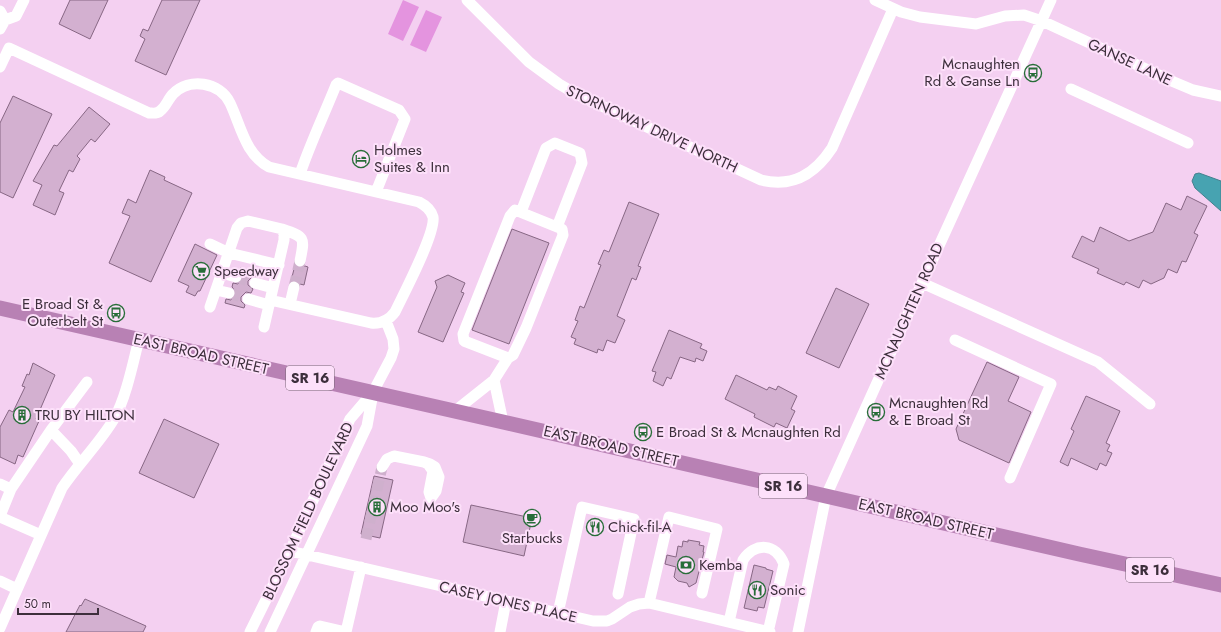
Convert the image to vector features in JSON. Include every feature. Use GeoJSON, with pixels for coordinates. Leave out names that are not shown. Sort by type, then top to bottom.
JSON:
{"type":"FeatureCollection","features":[{"type":"Feature","properties":{"kind":"highway","name":"EAST BROAD STREET"},"geometry":{"type":"LineString","coordinates":[[0,308],[1221,585]]}},
{"type":"Feature","properties":{"kind":"street"},"geometry":{"type":"LineString","coordinates":[[2,20],[16,16],[24,0]]}},
{"type":"Feature","properties":{"kind":"street","name":"STORNOWAY DRIVE NORTH"},"geometry":{"type":"LineString","coordinates":[[467,0],[529,62],[544,74],[576,94],[762,180],[774,183],[796,180],[808,174],[824,160],[832,148],[893,8]]}},
{"type":"Feature","properties":{"kind":"street","name":"GANSE LANE"},"geometry":{"type":"LineString","coordinates":[[875,0],[901,12],[976,24],[1005,16],[1024,15],[1042,21],[1193,90],[1221,96]]}},
{"type":"Feature","properties":{"kind":"street","name":"MCNAUGHTEN ROAD"},"geometry":{"type":"LineString","coordinates":[[798,632],[826,496],[1051,0]]}},
{"type":"Feature","properties":{"kind":"street"},"geometry":{"type":"LineString","coordinates":[[0,67],[4,46],[148,113],[156,113],[161,111],[179,88],[193,84],[203,84],[213,87],[226,97],[253,155],[262,164],[269,167],[418,202],[426,206],[431,213],[433,218],[431,234],[395,312],[386,321],[376,324],[290,304],[269,303],[248,299]]}},
{"type":"Feature","properties":{"kind":"street"},"geometry":{"type":"LineString","coordinates":[[300,174],[306,156],[338,83],[399,110],[404,119],[376,192]]}},
{"type":"Feature","properties":{"kind":"street"},"geometry":{"type":"LineString","coordinates":[[1071,88],[1188,143]]}},
{"type":"Feature","properties":{"kind":"street"},"geometry":{"type":"LineString","coordinates":[[522,212],[546,148],[555,143],[580,153],[582,163],[557,227]]}},
{"type":"Feature","properties":{"kind":"street"},"geometry":{"type":"LineString","coordinates":[[455,411],[494,380],[508,358],[513,355],[526,328],[563,235],[562,229],[515,210],[510,216],[462,334],[464,341],[508,358]]}},
{"type":"Feature","properties":{"kind":"street"},"geometry":{"type":"LineString","coordinates":[[210,307],[237,228],[241,223],[248,221],[296,234],[302,238],[304,244],[300,260]]}},
{"type":"Feature","properties":{"kind":"street"},"geometry":{"type":"LineString","coordinates":[[264,327],[284,240],[282,229]]}},
{"type":"Feature","properties":{"kind":"street"},"geometry":{"type":"LineString","coordinates":[[210,244],[229,253],[279,265]]}},
{"type":"Feature","properties":{"kind":"street"},"geometry":{"type":"LineString","coordinates":[[222,273],[236,277]]}},
{"type":"Feature","properties":{"kind":"street"},"geometry":{"type":"LineString","coordinates":[[255,283],[273,288]]}},
{"type":"Feature","properties":{"kind":"street"},"geometry":{"type":"LineString","coordinates":[[922,283],[1098,362],[1150,404]]}},
{"type":"Feature","properties":{"kind":"street"},"geometry":{"type":"LineString","coordinates":[[290,304],[294,287]]}},
{"type":"Feature","properties":{"kind":"street"},"geometry":{"type":"LineString","coordinates":[[216,290],[229,293]]}},
{"type":"Feature","properties":{"kind":"street"},"geometry":{"type":"LineString","coordinates":[[373,392],[391,358],[394,349],[393,339],[386,321]]}},
{"type":"Feature","properties":{"kind":"street"},"geometry":{"type":"LineString","coordinates":[[0,628],[62,488],[115,418],[129,377],[138,339]]}},
{"type":"Feature","properties":{"kind":"street"},"geometry":{"type":"LineString","coordinates":[[955,340],[1051,384],[1010,478]]}},
{"type":"Feature","properties":{"kind":"street"},"geometry":{"type":"LineString","coordinates":[[494,380],[504,422]]}},
{"type":"Feature","properties":{"kind":"street"},"geometry":{"type":"LineString","coordinates":[[41,535],[0,517],[11,489],[51,430],[87,382]]}},
{"type":"Feature","properties":{"kind":"street","name":"BLOSSOM FIELD BOULEVARD"},"geometry":{"type":"LineString","coordinates":[[250,632],[290,551],[350,419],[373,392]]}},
{"type":"Feature","properties":{"kind":"street","name":"BLOSSOM FIELD BOULEVARD"},"geometry":{"type":"LineString","coordinates":[[270,632],[367,426],[373,392]]}},
{"type":"Feature","properties":{"kind":"street"},"geometry":{"type":"LineString","coordinates":[[51,430],[71,450],[80,464]]}},
{"type":"Feature","properties":{"kind":"street"},"geometry":{"type":"LineString","coordinates":[[382,468],[387,458],[394,456],[430,464],[438,472],[436,491],[431,498]]}},
{"type":"Feature","properties":{"kind":"street"},"geometry":{"type":"LineString","coordinates":[[0,484],[11,489]]}},
{"type":"Feature","properties":{"kind":"street"},"geometry":{"type":"LineString","coordinates":[[558,613],[582,507],[634,518],[618,594]]}},
{"type":"Feature","properties":{"kind":"street"},"geometry":{"type":"LineString","coordinates":[[649,603],[669,518],[717,529],[702,593]]}},
{"type":"Feature","properties":{"kind":"street"},"geometry":{"type":"LineString","coordinates":[[729,622],[744,560],[753,549],[760,547],[774,550],[781,556],[784,564],[769,632]]}},
{"type":"Feature","properties":{"kind":"street","name":"CASEY JONES PLACE"},"geometry":{"type":"LineString","coordinates":[[290,551],[593,621],[607,621],[630,607],[649,603],[769,632]]}},
{"type":"Feature","properties":{"kind":"street"},"geometry":{"type":"LineString","coordinates":[[316,632],[320,626],[346,632],[361,567]]}},
{"type":"Feature","properties":{"kind":"street"},"geometry":{"type":"LineString","coordinates":[[0,581],[17,589]]}},
{"type":"Feature","properties":{"kind":"street"},"geometry":{"type":"LineString","coordinates":[[500,632],[506,601]]}},
{"type":"Feature","properties":{"kind":"shaded area"},"geometry":{"type":"Polygon","coordinates":[[[403,0],[419,7],[403,41],[388,34],[403,0]]]}},
{"type":"Feature","properties":{"kind":"shaded area"},"geometry":{"type":"Polygon","coordinates":[[[426,10],[442,17],[426,52],[410,45],[426,10]]]}},
{"type":"Feature","properties":{"kind":"water"},"geometry":{"type":"Polygon","coordinates":[[[1199,173],[1221,181],[1221,211],[1195,188],[1192,181],[1195,174],[1199,173]]]}},
{"type":"Feature","properties":{"kind":"building"},"geometry":{"type":"Polygon","coordinates":[[[70,0],[108,0],[90,39],[59,24],[70,0]]]}},
{"type":"Feature","properties":{"kind":"building"},"geometry":{"type":"Polygon","coordinates":[[[162,0],[200,0],[166,75],[135,61],[145,39],[140,36],[143,29],[148,31],[162,0]]]}},
{"type":"Feature","properties":{"kind":"building"},"geometry":{"type":"Polygon","coordinates":[[[13,96],[52,114],[13,198],[0,192],[0,123],[13,96]]]}},
{"type":"Feature","properties":{"kind":"building"},"geometry":{"type":"Polygon","coordinates":[[[89,107],[110,124],[95,142],[91,139],[77,156],[80,159],[73,172],[69,170],[59,191],[64,193],[55,215],[33,205],[42,185],[33,181],[54,145],[57,146],[89,107]]]}},
{"type":"Feature","properties":{"kind":"building"},"geometry":{"type":"Polygon","coordinates":[[[150,170],[165,177],[164,180],[192,193],[151,282],[109,263],[130,216],[122,213],[128,199],[136,203],[150,170]]]}},
{"type":"Feature","properties":{"kind":"building"},"geometry":{"type":"Polygon","coordinates":[[[1187,196],[1207,206],[1194,233],[1198,235],[1186,262],[1182,261],[1177,273],[1168,269],[1164,278],[1151,284],[1143,280],[1139,288],[1126,282],[1124,285],[1097,273],[1099,269],[1072,257],[1082,236],[1094,242],[1100,227],[1129,241],[1153,232],[1166,203],[1181,210],[1187,196]]]}},
{"type":"Feature","properties":{"kind":"building"},"geometry":{"type":"Polygon","coordinates":[[[629,202],[659,214],[638,266],[641,267],[636,280],[632,278],[617,316],[625,320],[615,343],[607,340],[603,351],[598,349],[597,353],[574,344],[576,339],[571,337],[578,321],[575,320],[580,306],[584,308],[601,265],[598,264],[604,250],[609,252],[629,202]]]}},
{"type":"Feature","properties":{"kind":"building"},"geometry":{"type":"Polygon","coordinates":[[[512,229],[549,243],[509,344],[472,330],[512,229]]]}},
{"type":"Feature","properties":{"kind":"building"},"geometry":{"type":"Polygon","coordinates":[[[195,244],[217,255],[200,291],[198,291],[195,296],[186,292],[189,286],[178,281],[195,244]]]}},
{"type":"Feature","properties":{"kind":"building"},"geometry":{"type":"Polygon","coordinates":[[[295,265],[299,268],[305,266],[308,267],[304,285],[300,284],[296,280],[291,281],[295,265]]]}},
{"type":"Feature","properties":{"kind":"building"},"geometry":{"type":"Polygon","coordinates":[[[240,268],[260,272],[258,277],[253,276],[248,281],[248,285],[253,289],[251,293],[246,292],[241,297],[241,301],[245,305],[244,308],[225,303],[226,299],[231,300],[236,295],[236,291],[232,287],[233,283],[238,284],[243,279],[243,275],[239,271],[240,268]]]}},
{"type":"Feature","properties":{"kind":"building"},"geometry":{"type":"Polygon","coordinates":[[[448,275],[465,283],[461,292],[464,293],[443,342],[418,332],[437,287],[435,281],[448,275]]]}},
{"type":"Feature","properties":{"kind":"building"},"geometry":{"type":"Polygon","coordinates":[[[836,288],[869,304],[839,368],[806,353],[836,288]]]}},
{"type":"Feature","properties":{"kind":"building"},"geometry":{"type":"Polygon","coordinates":[[[669,330],[702,344],[700,348],[707,351],[703,361],[696,358],[695,362],[680,357],[671,379],[667,377],[663,386],[653,381],[656,372],[652,371],[669,330]]]}},
{"type":"Feature","properties":{"kind":"building"},"geometry":{"type":"Polygon","coordinates":[[[987,362],[1019,377],[1008,401],[1031,412],[1009,463],[959,440],[956,429],[987,362]]]}},
{"type":"Feature","properties":{"kind":"building","name":"TRU BY HILTON"},"geometry":{"type":"Polygon","coordinates":[[[33,363],[55,375],[36,419],[39,421],[23,457],[18,455],[15,464],[0,457],[0,427],[9,410],[13,412],[25,387],[22,386],[27,374],[29,375],[33,363]]]}},
{"type":"Feature","properties":{"kind":"building"},"geometry":{"type":"Polygon","coordinates":[[[736,375],[767,390],[769,387],[776,390],[778,386],[797,396],[791,409],[795,411],[787,428],[776,423],[774,427],[754,417],[755,414],[725,399],[736,375]]]}},
{"type":"Feature","properties":{"kind":"building"},"geometry":{"type":"Polygon","coordinates":[[[1086,396],[1120,411],[1106,443],[1110,445],[1107,451],[1112,453],[1106,466],[1100,463],[1097,470],[1071,458],[1068,466],[1060,462],[1074,431],[1071,429],[1086,396]]]}},
{"type":"Feature","properties":{"kind":"building"},"geometry":{"type":"Polygon","coordinates":[[[164,419],[219,444],[194,498],[139,473],[164,419]]]}},
{"type":"Feature","properties":{"kind":"building","name":"Moo Moo's"},"geometry":{"type":"Polygon","coordinates":[[[374,476],[393,480],[380,538],[361,534],[374,476]]]}},
{"type":"Feature","properties":{"kind":"building"},"geometry":{"type":"Polygon","coordinates":[[[471,505],[532,518],[524,556],[463,542],[471,505]]]}},
{"type":"Feature","properties":{"kind":"building","name":"Kemba"},"geometry":{"type":"Polygon","coordinates":[[[688,540],[700,542],[699,545],[704,546],[704,552],[696,583],[689,587],[687,583],[678,581],[674,577],[676,567],[665,564],[667,555],[676,557],[678,546],[682,547],[683,541],[688,542],[688,540]]]}},
{"type":"Feature","properties":{"kind":"building","name":"Sonic"},"geometry":{"type":"Polygon","coordinates":[[[754,565],[773,571],[764,608],[758,607],[757,611],[744,608],[754,565]]]}},
{"type":"Feature","properties":{"kind":"building"},"geometry":{"type":"Polygon","coordinates":[[[85,599],[146,626],[143,632],[66,632],[80,605],[81,606],[85,599]]]}},
{"type":"Feature","properties":{"kind":"tunnel"},"geometry":{"type":"LineString","coordinates":[[294,287],[300,261]]}},
{"type":"Feature","properties":{"kind":"tunnel"},"geometry":{"type":"LineString","coordinates":[[236,277],[255,283]]}},
{"type":"Feature","properties":{"kind":"tunnel"},"geometry":{"type":"LineString","coordinates":[[229,293],[248,299]]}},
{"type":"Feature","properties":{"kind":"tunnel"},"geometry":{"type":"LineString","coordinates":[[366,539],[382,467]]}},
{"type":"Feature","properties":{"kind":"place","name":"Mcnaughten Rd & Ganse Ln"},"geometry":{"type":"Point","coordinates":[1033,73]}},
{"type":"Feature","properties":{"kind":"place","name":"Holmes Suites & Inn"},"geometry":{"type":"Point","coordinates":[361,159]}},
{"type":"Feature","properties":{"kind":"place","name":"Speedway"},"geometry":{"type":"Point","coordinates":[201,271]}},
{"type":"Feature","properties":{"kind":"place","name":"E Broad St & Outerbelt St"},"geometry":{"type":"Point","coordinates":[116,313]}},
{"type":"Feature","properties":{"kind":"place","name":"Mcnaughten Rd & E Broad St"},"geometry":{"type":"Point","coordinates":[876,412]}},
{"type":"Feature","properties":{"kind":"place","name":"TRU BY HILTON"},"geometry":{"type":"Point","coordinates":[22,415]}},
{"type":"Feature","properties":{"kind":"place","name":"E Broad St & Mcnaughten Rd"},"geometry":{"type":"Point","coordinates":[643,432]}},
{"type":"Feature","properties":{"kind":"place","name":"Moo Moo's"},"geometry":{"type":"Point","coordinates":[377,507]}},
{"type":"Feature","properties":{"kind":"place","name":"Starbucks"},"geometry":{"type":"Point","coordinates":[532,518]}},
{"type":"Feature","properties":{"kind":"place","name":"Chick-fil-A"},"geometry":{"type":"Point","coordinates":[595,527]}},
{"type":"Feature","properties":{"kind":"place","name":"Kemba"},"geometry":{"type":"Point","coordinates":[686,565]}},
{"type":"Feature","properties":{"kind":"place","name":"Sonic"},"geometry":{"type":"Point","coordinates":[757,590]}}]}
